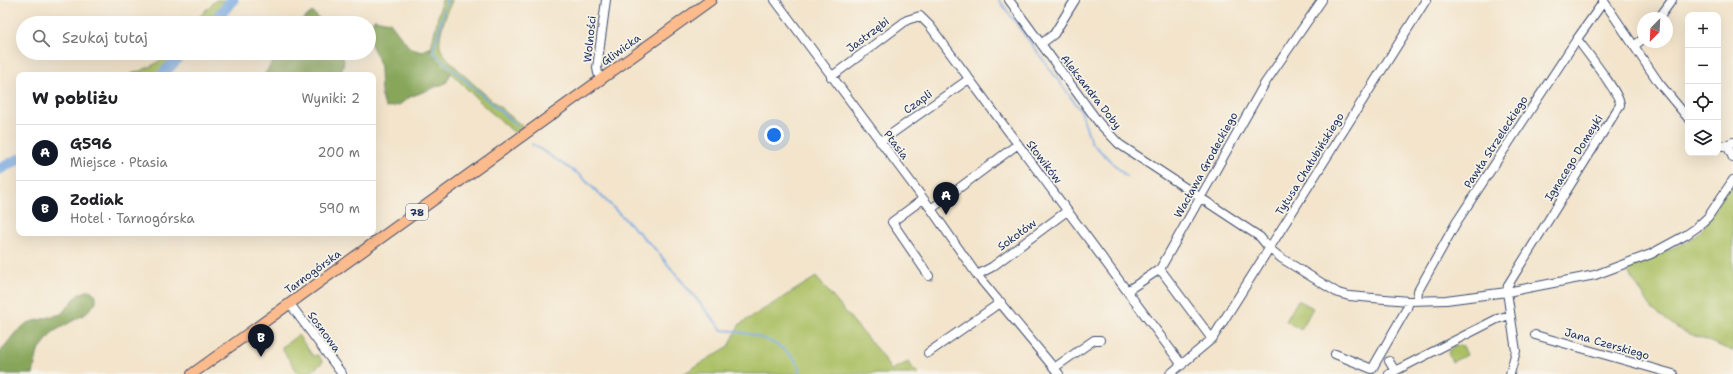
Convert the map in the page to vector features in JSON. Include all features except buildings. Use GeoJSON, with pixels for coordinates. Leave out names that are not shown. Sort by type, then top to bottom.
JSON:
{"type":"FeatureCollection","features":[{"type":"Feature","properties":{"kind":"main road","name":"Gliwicka"},"geometry":{"type":"LineString","coordinates":[[545,120],[711,0]]}},
{"type":"Feature","properties":{"kind":"main road","name":"Tarnogórska"},"geometry":{"type":"LineString","coordinates":[[192,374],[545,120]]}},
{"type":"Feature","properties":{"kind":"street","name":"Wolności"},"geometry":{"type":"LineString","coordinates":[[601,80],[598,73],[598,68],[606,0]]}},
{"type":"Feature","properties":{"kind":"street","name":"Ptasia"},"geometry":{"type":"LineString","coordinates":[[775,0],[931,209],[977,275],[1057,371]]}},
{"type":"Feature","properties":{"kind":"street","name":"Aleksandra Doby"},"geometry":{"type":"LineString","coordinates":[[1009,0],[1099,123],[1109,134],[1132,154],[1260,236],[1270,249]]}},
{"type":"Feature","properties":{"kind":"street"},"geometry":{"type":"LineString","coordinates":[[1041,44],[1054,34],[1075,0]]}},
{"type":"Feature","properties":{"kind":"street","name":"Wacława Grodeckiego"},"geometry":{"type":"LineString","coordinates":[[1160,269],[1265,83],[1322,0]]}},
{"type":"Feature","properties":{"kind":"street","name":"Tytusa Chałubińskiego"},"geometry":{"type":"LineString","coordinates":[[1174,373],[1212,339],[1426,0]]}},
{"type":"Feature","properties":{"kind":"street"},"geometry":{"type":"LineString","coordinates":[[1603,0],[1659,83],[1685,114]]}},
{"type":"Feature","properties":{"kind":"street","name":"Pawła Strzeleckiego"},"geometry":{"type":"LineString","coordinates":[[1417,300],[1418,291],[1456,223],[1603,0]]}},
{"type":"Feature","properties":{"kind":"street"},"geometry":{"type":"LineString","coordinates":[[1663,12],[1672,0]]}},
{"type":"Feature","properties":{"kind":"street","name":"Jastrzębi"},"geometry":{"type":"LineString","coordinates":[[831,77],[907,20],[920,16]]}},
{"type":"Feature","properties":{"kind":"street","name":"Słowików"},"geometry":{"type":"LineString","coordinates":[[920,16],[930,26],[1182,365]]}},
{"type":"Feature","properties":{"kind":"street","name":"Ignacego Domeyki"},"geometry":{"type":"LineString","coordinates":[[1507,292],[1508,285],[1620,105],[1620,101],[1613,88],[1577,39]]}},
{"type":"Feature","properties":{"kind":"street","name":"Czapli"},"geometry":{"type":"LineString","coordinates":[[880,142],[969,79]]}},
{"type":"Feature","properties":{"kind":"street"},"geometry":{"type":"LineString","coordinates":[[931,209],[1018,144]]}},
{"type":"Feature","properties":{"kind":"street"},"geometry":{"type":"LineString","coordinates":[[1730,144],[1733,158]]}},
{"type":"Feature","properties":{"kind":"street"},"geometry":{"type":"LineString","coordinates":[[1270,249],[1286,262],[1338,293],[1349,296],[1408,301],[1446,300],[1507,292],[1594,275],[1651,254],[1686,235],[1708,217],[1733,180]]}},
{"type":"Feature","properties":{"kind":"street"},"geometry":{"type":"LineString","coordinates":[[923,199],[892,222],[929,276]]}},
{"type":"Feature","properties":{"kind":"street","name":"Sokołów"},"geometry":{"type":"LineString","coordinates":[[977,275],[992,267],[1067,210]]}},
{"type":"Feature","properties":{"kind":"street"},"geometry":{"type":"LineString","coordinates":[[1127,291],[1160,269],[1212,339]]}},
{"type":"Feature","properties":{"kind":"street"},"geometry":{"type":"LineString","coordinates":[[1507,292],[1516,351],[1510,374]]}},
{"type":"Feature","properties":{"kind":"street"},"geometry":{"type":"LineString","coordinates":[[1335,354],[1372,368],[1407,308],[1408,301]]}},
{"type":"Feature","properties":{"kind":"street"},"geometry":{"type":"LineString","coordinates":[[928,353],[1001,302]]}},
{"type":"Feature","properties":{"kind":"street","name":"Sosnowa"},"geometry":{"type":"LineString","coordinates":[[290,304],[342,374]]}},
{"type":"Feature","properties":{"kind":"street"},"geometry":{"type":"LineString","coordinates":[[1389,361],[1392,373],[1497,319],[1510,315]]}},
{"type":"Feature","properties":{"kind":"street","name":"Jana Czerskiego"},"geometry":{"type":"LineString","coordinates":[[1535,335],[1672,374]]}},
{"type":"Feature","properties":{"kind":"street"},"geometry":{"type":"LineString","coordinates":[[1057,371],[1094,340],[1100,340]]}},
{"type":"Feature","properties":{"kind":"green space"},"geometry":{"type":"Polygon","coordinates":[[[216,0],[237,0],[224,16],[200,16],[216,0]]]}},
{"type":"Feature","properties":{"kind":"green space"},"geometry":{"type":"Polygon","coordinates":[[[442,0],[452,0],[443,23],[440,35],[440,47],[444,54],[464,75],[523,127],[515,133],[486,108],[430,52],[442,0]]]}},
{"type":"Feature","properties":{"kind":"green space"},"geometry":{"type":"Polygon","coordinates":[[[312,12],[317,16],[307,16],[312,12]]]}},
{"type":"Feature","properties":{"kind":"green space"},"geometry":{"type":"Polygon","coordinates":[[[376,19],[390,22],[409,47],[421,52],[431,47],[430,52],[451,73],[446,83],[410,97],[399,105],[386,108],[381,92],[380,69],[377,57],[376,19]]]}},
{"type":"Feature","properties":{"kind":"green space"},"geometry":{"type":"Polygon","coordinates":[[[160,60],[182,60],[171,72],[136,72],[155,64],[160,60]]]}},
{"type":"Feature","properties":{"kind":"green space"},"geometry":{"type":"Polygon","coordinates":[[[274,60],[344,60],[344,62],[341,72],[266,72],[274,60]]]}},
{"type":"Feature","properties":{"kind":"green space"},"geometry":{"type":"Polygon","coordinates":[[[16,156],[16,164],[5,170],[0,175],[0,164],[16,156]]]}},
{"type":"Feature","properties":{"kind":"green space"},"geometry":{"type":"Polygon","coordinates":[[[1733,177],[1733,351],[1680,330],[1653,310],[1624,266],[1688,242],[1702,230],[1733,177]]]}},
{"type":"Feature","properties":{"kind":"green space"},"geometry":{"type":"Polygon","coordinates":[[[816,277],[880,353],[891,370],[908,362],[918,374],[683,374],[729,346],[740,324],[816,277]]]}},
{"type":"Feature","properties":{"kind":"green space"},"geometry":{"type":"Polygon","coordinates":[[[90,290],[96,295],[96,303],[85,314],[53,332],[38,351],[33,374],[0,374],[0,352],[15,333],[27,323],[61,314],[79,294],[90,290]]]}},
{"type":"Feature","properties":{"kind":"green space"},"geometry":{"type":"Polygon","coordinates":[[[1298,300],[1313,308],[1301,330],[1286,321],[1298,300]]]}},
{"type":"Feature","properties":{"kind":"green space"},"geometry":{"type":"Polygon","coordinates":[[[298,335],[313,356],[318,355],[323,362],[308,374],[299,374],[281,348],[298,335]]]}},
{"type":"Feature","properties":{"kind":"green space"},"geometry":{"type":"Polygon","coordinates":[[[1458,345],[1463,346],[1467,355],[1452,362],[1448,353],[1450,349],[1458,345]]]}},
{"type":"Feature","properties":{"kind":"waterway"},"geometry":{"type":"LineString","coordinates":[[218,16],[233,0]]}},
{"type":"Feature","properties":{"kind":"waterway"},"geometry":{"type":"LineString","coordinates":[[447,0],[433,52],[517,126]]}},
{"type":"Feature","properties":{"kind":"waterway"},"geometry":{"type":"LineString","coordinates":[[999,0],[1081,111],[1091,142],[1126,176]]}},
{"type":"Feature","properties":{"kind":"waterway"},"geometry":{"type":"LineString","coordinates":[[165,72],[176,60]]}},
{"type":"Feature","properties":{"kind":"waterway"},"geometry":{"type":"LineString","coordinates":[[532,144],[580,175],[655,249],[722,330],[741,332],[762,338],[780,347],[796,361],[800,374]]}},
{"type":"Feature","properties":{"kind":"waterway"},"geometry":{"type":"LineString","coordinates":[[0,169],[16,161]]}},
{"type":"Feature","properties":{"kind":"place","name":"G596"},"geometry":{"type":"Point","coordinates":[946,215]}},
{"type":"Feature","properties":{"kind":"place","name":"Zodiak"},"geometry":{"type":"Point","coordinates":[261,357]}}]}
